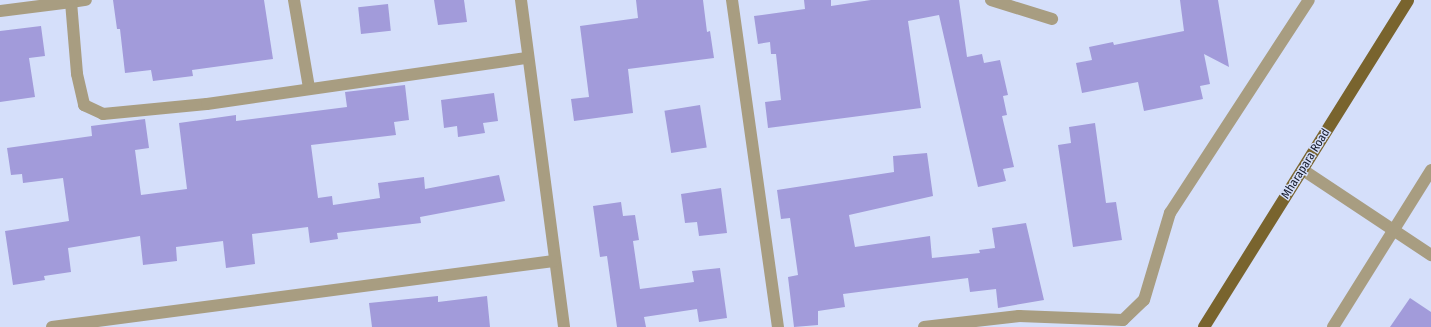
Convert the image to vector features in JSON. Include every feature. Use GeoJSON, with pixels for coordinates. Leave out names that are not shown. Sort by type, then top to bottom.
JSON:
{"type":"FeatureCollection","features":[{"type":"Feature","properties":{"kind":"main road","name":"Mharapara Road"},"geometry":{"type":"LineString","coordinates":[[1209,325],[1408,0]]}},
{"type":"Feature","properties":{"kind":"street"},"geometry":{"type":"LineString","coordinates":[[0,11],[86,0]]}},
{"type":"Feature","properties":{"kind":"street"},"geometry":{"type":"LineString","coordinates":[[294,0],[309,88]]}},
{"type":"Feature","properties":{"kind":"street"},"geometry":{"type":"LineString","coordinates":[[521,0],[527,58],[564,327]]}},
{"type":"Feature","properties":{"kind":"street"},"geometry":{"type":"LineString","coordinates":[[732,0],[778,327]]}},
{"type":"Feature","properties":{"kind":"street"},"geometry":{"type":"LineString","coordinates":[[991,0],[1052,19]]}},
{"type":"Feature","properties":{"kind":"street"},"geometry":{"type":"LineString","coordinates":[[924,327],[1019,316],[1123,320],[1144,300],[1170,214],[1309,0]]}},
{"type":"Feature","properties":{"kind":"street"},"geometry":{"type":"LineString","coordinates":[[71,2],[77,74],[84,105],[103,114],[207,104],[309,88],[527,58]]}},
{"type":"Feature","properties":{"kind":"street"},"geometry":{"type":"LineString","coordinates":[[1303,170],[1431,255]]}},
{"type":"Feature","properties":{"kind":"street"},"geometry":{"type":"LineString","coordinates":[[1333,327],[1431,170]]}},
{"type":"Feature","properties":{"kind":"street"},"geometry":{"type":"LineString","coordinates":[[52,327],[554,261]]}},
{"type":"Feature","properties":{"kind":"building"},"geometry":{"type":"Polygon","coordinates":[[[113,0],[264,0],[273,59],[192,70],[193,76],[153,81],[151,70],[125,73],[120,29],[117,29],[113,0]]]}},
{"type":"Feature","properties":{"kind":"building"},"geometry":{"type":"Polygon","coordinates":[[[434,0],[464,0],[467,22],[438,25],[434,0]]]}},
{"type":"Feature","properties":{"kind":"building"},"geometry":{"type":"Polygon","coordinates":[[[636,0],[703,0],[707,32],[710,31],[714,58],[628,69],[633,113],[574,121],[571,99],[589,97],[580,26],[638,18],[636,0]]]}},
{"type":"Feature","properties":{"kind":"building"},"geometry":{"type":"Polygon","coordinates":[[[804,0],[831,0],[831,6],[871,0],[959,0],[967,57],[982,54],[984,63],[1000,60],[1008,95],[1003,96],[1007,115],[1002,116],[1014,167],[1003,169],[1006,181],[978,187],[939,15],[908,21],[921,108],[768,128],[765,102],[781,100],[776,54],[771,54],[770,42],[758,44],[754,16],[805,9],[804,0]]]}},
{"type":"Feature","properties":{"kind":"building"},"geometry":{"type":"Polygon","coordinates":[[[1180,0],[1218,0],[1229,67],[1204,54],[1210,84],[1200,86],[1203,99],[1144,111],[1138,82],[1082,93],[1076,63],[1092,60],[1089,47],[1113,42],[1114,45],[1184,31],[1180,0]]]}},
{"type":"Feature","properties":{"kind":"building"},"geometry":{"type":"Polygon","coordinates":[[[388,4],[391,31],[361,34],[358,7],[388,4]]]}},
{"type":"Feature","properties":{"kind":"building"},"geometry":{"type":"Polygon","coordinates":[[[41,26],[45,56],[29,58],[35,97],[0,102],[0,31],[41,26]]]}},
{"type":"Feature","properties":{"kind":"building"},"geometry":{"type":"Polygon","coordinates":[[[405,85],[409,120],[394,122],[396,135],[311,145],[318,198],[332,196],[333,205],[380,198],[378,183],[424,177],[425,189],[499,175],[505,201],[420,217],[421,223],[337,233],[338,239],[310,243],[308,227],[252,234],[255,264],[226,268],[223,241],[176,247],[177,261],[143,265],[140,236],[68,248],[71,272],[44,276],[45,280],[13,285],[5,231],[69,221],[63,178],[23,183],[22,174],[11,175],[7,148],[92,136],[91,126],[145,119],[149,148],[135,150],[141,195],[187,189],[179,123],[236,115],[236,121],[347,107],[345,92],[405,85]]]}},
{"type":"Feature","properties":{"kind":"building"},"geometry":{"type":"Polygon","coordinates":[[[494,93],[498,121],[483,123],[485,133],[458,137],[457,126],[444,128],[441,100],[494,93]]]}},
{"type":"Feature","properties":{"kind":"building"},"geometry":{"type":"Polygon","coordinates":[[[700,105],[707,147],[671,153],[664,111],[700,105]]]}},
{"type":"Feature","properties":{"kind":"building"},"geometry":{"type":"Polygon","coordinates":[[[1095,123],[1106,203],[1116,202],[1122,240],[1073,247],[1058,145],[1071,143],[1069,127],[1095,123]]]}},
{"type":"Feature","properties":{"kind":"building"},"geometry":{"type":"Polygon","coordinates":[[[927,153],[933,196],[849,215],[855,247],[930,236],[932,258],[980,253],[979,250],[995,248],[992,228],[1026,223],[1044,300],[998,308],[996,289],[970,292],[968,278],[843,294],[845,307],[818,311],[818,325],[794,327],[788,277],[798,275],[790,218],[781,219],[777,190],[894,172],[893,156],[927,153]]]}},
{"type":"Feature","properties":{"kind":"building"},"geometry":{"type":"Polygon","coordinates":[[[721,188],[727,233],[699,236],[697,222],[685,223],[681,194],[721,188]]]}},
{"type":"Feature","properties":{"kind":"building"},"geometry":{"type":"Polygon","coordinates":[[[621,202],[623,216],[635,215],[639,240],[633,241],[640,289],[694,282],[692,271],[720,268],[727,318],[699,322],[697,309],[644,317],[646,327],[617,327],[607,256],[600,257],[593,206],[621,202]]]}},
{"type":"Feature","properties":{"kind":"building"},"geometry":{"type":"Polygon","coordinates":[[[438,296],[438,302],[487,296],[490,327],[372,327],[369,303],[438,296]]]}},
{"type":"Feature","properties":{"kind":"building"},"geometry":{"type":"Polygon","coordinates":[[[1410,298],[1431,312],[1431,327],[1390,327],[1410,298]]]}}]}
